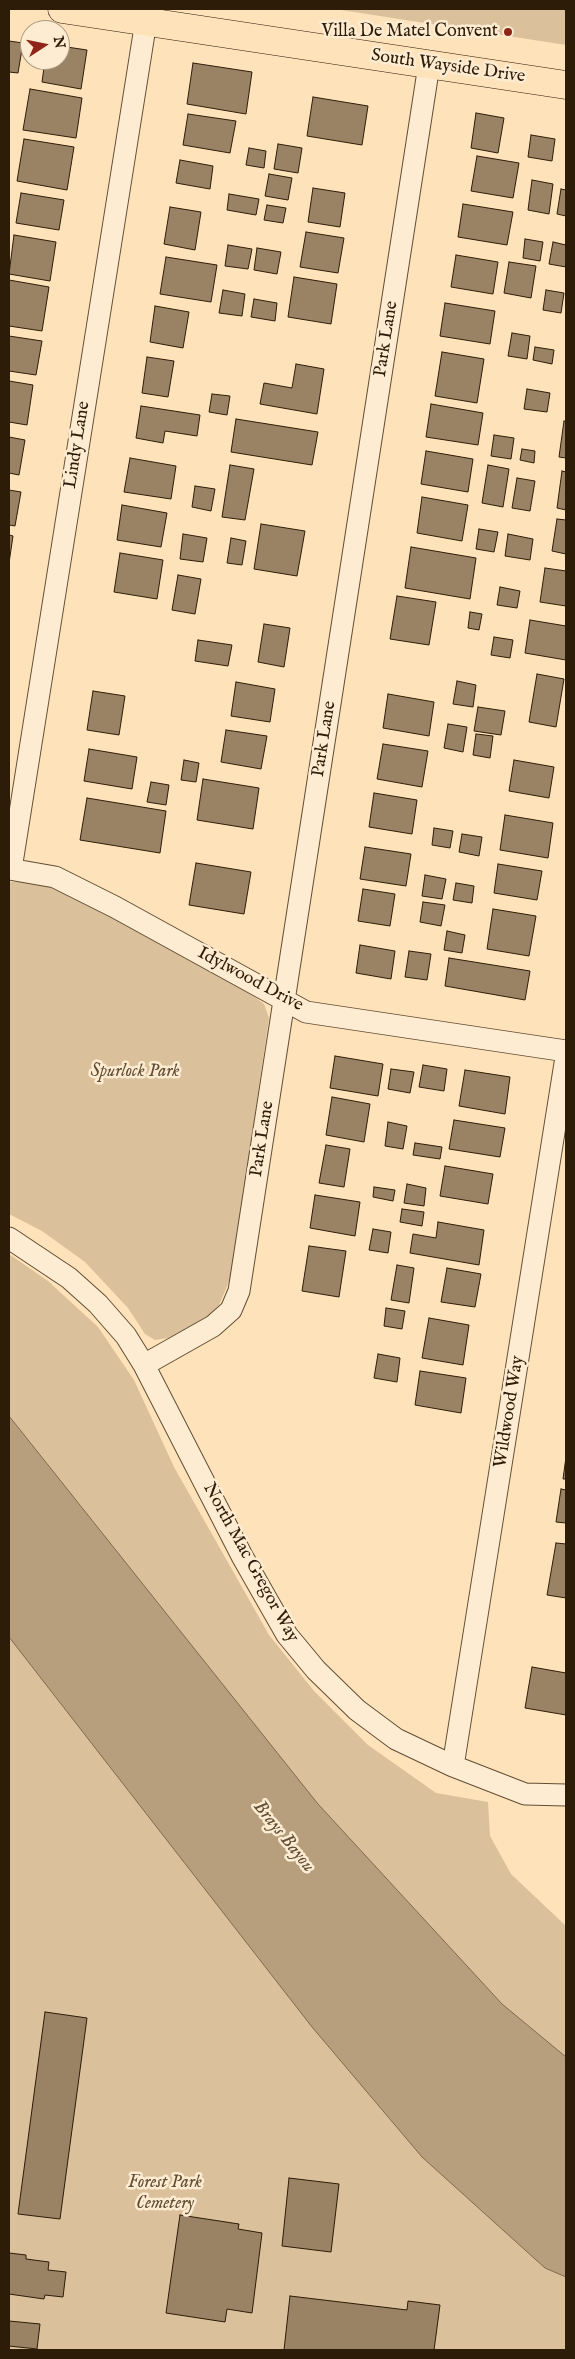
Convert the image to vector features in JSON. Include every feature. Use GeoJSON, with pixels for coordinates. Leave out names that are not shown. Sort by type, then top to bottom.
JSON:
{"type":"FeatureCollection","features":[{"type":"Feature","properties":{"kind":"main road","name":"South Wayside Drive"},"geometry":{"type":"LineString","coordinates":[[62,9],[566,85]]}},
{"type":"Feature","properties":{"kind":"street","name":"Lindy Lane"},"geometry":{"type":"LineString","coordinates":[[10,869],[146,21]]}},
{"type":"Feature","properties":{"kind":"street","name":"Park Lane"},"geometry":{"type":"LineString","coordinates":[[144,1365],[213,1326],[231,1310],[239,1291],[430,65]]}},
{"type":"Feature","properties":{"kind":"street","name":"Idylwood Drive"},"geometry":{"type":"LineString","coordinates":[[10,869],[55,877],[115,907],[306,1012],[566,1051]]}},
{"type":"Feature","properties":{"kind":"street","name":"Wildwood Way"},"geometry":{"type":"LineString","coordinates":[[453,1766],[566,1057]]}},
{"type":"Feature","properties":{"kind":"street","name":"North Mac Gregor Way"},"geometry":{"type":"LineString","coordinates":[[9,1238],[69,1278],[98,1304],[126,1336],[144,1365],[242,1556],[287,1635],[316,1670],[357,1710],[396,1739],[453,1766],[525,1794],[566,1796]]}},
{"type":"Feature","properties":{"kind":"green space","name":"Villa De Matel Convent"},"geometry":{"type":"Polygon","coordinates":[[[335,9],[566,9],[566,45],[335,9]]]}},
{"type":"Feature","properties":{"kind":"green space","name":"Spurlock Park"},"geometry":{"type":"Polygon","coordinates":[[[35,881],[71,893],[237,984],[264,1004],[269,1018],[231,1277],[219,1305],[206,1319],[168,1338],[155,1340],[145,1334],[128,1308],[85,1262],[42,1231],[9,1214],[9,882],[35,881]]]}},
{"type":"Feature","properties":{"kind":"green space","name":"Forest Park Cemetery"},"geometry":{"type":"Polygon","coordinates":[[[9,1254],[48,1281],[98,1327],[134,1380],[174,1467],[269,1635],[314,1691],[368,1745],[436,1793],[488,1802],[490,1836],[511,1874],[566,1926],[566,2350],[9,2350],[9,1254]]]}},
{"type":"Feature","properties":{"kind":"water","name":"Brays Bayou"},"geometry":{"type":"Polygon","coordinates":[[[9,1416],[318,1804],[502,2004],[566,2057],[566,2277],[545,2268],[422,2157],[312,2027],[9,1637],[9,1416]]]}},
{"type":"Feature","properties":{"kind":"building"},"geometry":{"type":"Polygon","coordinates":[[[9,41],[20,43],[18,73],[9,72],[9,41]]]}},
{"type":"Feature","properties":{"kind":"building"},"geometry":{"type":"Polygon","coordinates":[[[70,47],[87,50],[81,89],[42,82],[44,70],[70,70],[70,47]]]}},
{"type":"Feature","properties":{"kind":"building"},"geometry":{"type":"Polygon","coordinates":[[[193,63],[252,72],[246,114],[187,104],[193,63]]]}},
{"type":"Feature","properties":{"kind":"building"},"geometry":{"type":"Polygon","coordinates":[[[30,89],[82,98],[76,138],[23,130],[30,89]]]}},
{"type":"Feature","properties":{"kind":"building"},"geometry":{"type":"Polygon","coordinates":[[[313,97],[368,106],[362,145],[307,136],[313,97]]]}},
{"type":"Feature","properties":{"kind":"building"},"geometry":{"type":"Polygon","coordinates":[[[476,113],[504,118],[498,153],[471,148],[476,113]]]}},
{"type":"Feature","properties":{"kind":"building"},"geometry":{"type":"Polygon","coordinates":[[[188,114],[236,121],[230,153],[183,145],[188,114]]]}},
{"type":"Feature","properties":{"kind":"building"},"geometry":{"type":"Polygon","coordinates":[[[531,135],[555,139],[552,161],[528,157],[531,135]]]}},
{"type":"Feature","properties":{"kind":"building"},"geometry":{"type":"Polygon","coordinates":[[[24,139],[74,147],[67,190],[17,181],[24,139]]]}},
{"type":"Feature","properties":{"kind":"building"},"geometry":{"type":"Polygon","coordinates":[[[278,144],[302,148],[298,173],[274,169],[278,144]]]}},
{"type":"Feature","properties":{"kind":"building"},"geometry":{"type":"Polygon","coordinates":[[[249,148],[266,151],[264,168],[246,165],[249,148]]]}},
{"type":"Feature","properties":{"kind":"building"},"geometry":{"type":"Polygon","coordinates":[[[477,156],[519,163],[513,198],[471,191],[477,156]]]}},
{"type":"Feature","properties":{"kind":"building"},"geometry":{"type":"Polygon","coordinates":[[[180,160],[213,166],[210,189],[176,183],[180,160]]]}},
{"type":"Feature","properties":{"kind":"building"},"geometry":{"type":"Polygon","coordinates":[[[269,174],[292,178],[288,200],[265,196],[269,174]]]}},
{"type":"Feature","properties":{"kind":"building"},"geometry":{"type":"Polygon","coordinates":[[[532,180],[553,184],[549,214],[528,210],[532,180]]]}},
{"type":"Feature","properties":{"kind":"building"},"geometry":{"type":"Polygon","coordinates":[[[313,188],[345,193],[340,227],[308,222],[313,188]]]}},
{"type":"Feature","properties":{"kind":"building"},"geometry":{"type":"Polygon","coordinates":[[[561,189],[566,190],[566,216],[557,214],[561,189]]]}},
{"type":"Feature","properties":{"kind":"building"},"geometry":{"type":"Polygon","coordinates":[[[21,193],[64,200],[59,230],[16,223],[21,193]]]}},
{"type":"Feature","properties":{"kind":"building"},"geometry":{"type":"Polygon","coordinates":[[[229,194],[259,199],[256,215],[227,210],[229,194]]]}},
{"type":"Feature","properties":{"kind":"building"},"geometry":{"type":"Polygon","coordinates":[[[463,204],[513,212],[507,245],[458,237],[463,204]]]}},
{"type":"Feature","properties":{"kind":"building"},"geometry":{"type":"Polygon","coordinates":[[[267,205],[286,208],[283,223],[264,220],[267,205]]]}},
{"type":"Feature","properties":{"kind":"building"},"geometry":{"type":"Polygon","coordinates":[[[170,207],[201,212],[195,250],[164,244],[170,207]]]}},
{"type":"Feature","properties":{"kind":"building"},"geometry":{"type":"Polygon","coordinates":[[[306,232],[344,238],[338,273],[300,267],[306,232]]]}},
{"type":"Feature","properties":{"kind":"building"},"geometry":{"type":"Polygon","coordinates":[[[14,235],[56,242],[50,281],[9,274],[14,235]]]}},
{"type":"Feature","properties":{"kind":"building"},"geometry":{"type":"Polygon","coordinates":[[[525,239],[543,242],[540,261],[523,258],[525,239]]]}},
{"type":"Feature","properties":{"kind":"building"},"geometry":{"type":"Polygon","coordinates":[[[553,242],[566,245],[566,267],[549,264],[553,242]]]}},
{"type":"Feature","properties":{"kind":"building"},"geometry":{"type":"Polygon","coordinates":[[[228,245],[252,249],[248,269],[225,266],[228,245]]]}},
{"type":"Feature","properties":{"kind":"building"},"geometry":{"type":"Polygon","coordinates":[[[257,248],[281,252],[277,274],[254,270],[257,248]]]}},
{"type":"Feature","properties":{"kind":"building"},"geometry":{"type":"Polygon","coordinates":[[[456,255],[498,262],[493,294],[451,287],[456,255]]]}},
{"type":"Feature","properties":{"kind":"building"},"geometry":{"type":"Polygon","coordinates":[[[166,257],[217,265],[211,302],[160,294],[166,257]]]}},
{"type":"Feature","properties":{"kind":"building"},"geometry":{"type":"Polygon","coordinates":[[[509,262],[536,266],[531,298],[504,293],[509,262]]]}},
{"type":"Feature","properties":{"kind":"building"},"geometry":{"type":"Polygon","coordinates":[[[294,277],[337,284],[331,324],[288,317],[294,277]]]}},
{"type":"Feature","properties":{"kind":"building"},"geometry":{"type":"Polygon","coordinates":[[[9,280],[49,287],[42,331],[9,326],[9,280]]]}},
{"type":"Feature","properties":{"kind":"building"},"geometry":{"type":"Polygon","coordinates":[[[223,290],[245,294],[242,316],[219,313],[223,290]]]}},
{"type":"Feature","properties":{"kind":"building"},"geometry":{"type":"Polygon","coordinates":[[[546,290],[564,293],[561,313],[543,310],[546,290]]]}},
{"type":"Feature","properties":{"kind":"building"},"geometry":{"type":"Polygon","coordinates":[[[254,299],[277,303],[275,321],[251,317],[254,299]]]}},
{"type":"Feature","properties":{"kind":"building"},"geometry":{"type":"Polygon","coordinates":[[[445,303],[495,311],[490,344],[440,336],[445,303]]]}},
{"type":"Feature","properties":{"kind":"building"},"geometry":{"type":"Polygon","coordinates":[[[155,306],[189,312],[183,348],[150,342],[155,306]]]}},
{"type":"Feature","properties":{"kind":"building"},"geometry":{"type":"Polygon","coordinates":[[[512,333],[530,336],[527,359],[508,356],[512,333]]]}},
{"type":"Feature","properties":{"kind":"building"},"geometry":{"type":"Polygon","coordinates":[[[9,336],[42,341],[36,375],[9,371],[9,336]]]}},
{"type":"Feature","properties":{"kind":"building"},"geometry":{"type":"Polygon","coordinates":[[[535,347],[554,350],[552,364],[533,360],[535,347]]]}},
{"type":"Feature","properties":{"kind":"building"},"geometry":{"type":"Polygon","coordinates":[[[442,352],[484,359],[477,403],[435,396],[442,352]]]}},
{"type":"Feature","properties":{"kind":"building"},"geometry":{"type":"Polygon","coordinates":[[[147,357],[174,361],[168,397],[142,393],[147,357]]]}},
{"type":"Feature","properties":{"kind":"building"},"geometry":{"type":"Polygon","coordinates":[[[296,364],[324,369],[317,414],[260,404],[264,383],[292,388],[296,364]]]}},
{"type":"Feature","properties":{"kind":"building"},"geometry":{"type":"Polygon","coordinates":[[[9,381],[33,385],[27,425],[9,422],[9,381]]]}},
{"type":"Feature","properties":{"kind":"building"},"geometry":{"type":"Polygon","coordinates":[[[527,389],[550,393],[547,412],[524,409],[527,389]]]}},
{"type":"Feature","properties":{"kind":"building"},"geometry":{"type":"Polygon","coordinates":[[[212,394],[230,396],[227,415],[209,412],[212,394]]]}},
{"type":"Feature","properties":{"kind":"building"},"geometry":{"type":"Polygon","coordinates":[[[431,404],[483,413],[478,445],[426,437],[431,404]]]}},
{"type":"Feature","properties":{"kind":"building"},"geometry":{"type":"Polygon","coordinates":[[[141,406],[200,415],[197,436],[165,431],[163,443],[136,438],[141,406]]]}},
{"type":"Feature","properties":{"kind":"building"},"geometry":{"type":"Polygon","coordinates":[[[236,419],[318,432],[312,465],[231,452],[236,419]]]}},
{"type":"Feature","properties":{"kind":"building"},"geometry":{"type":"Polygon","coordinates":[[[564,421],[566,422],[566,458],[559,457],[564,421]]]}},
{"type":"Feature","properties":{"kind":"building"},"geometry":{"type":"Polygon","coordinates":[[[494,435],[514,438],[511,459],[491,456],[494,435]]]}},
{"type":"Feature","properties":{"kind":"building"},"geometry":{"type":"Polygon","coordinates":[[[9,437],[25,440],[19,475],[9,473],[9,437]]]}},
{"type":"Feature","properties":{"kind":"building"},"geometry":{"type":"Polygon","coordinates":[[[522,449],[535,451],[534,463],[520,460],[522,449]]]}},
{"type":"Feature","properties":{"kind":"building"},"geometry":{"type":"Polygon","coordinates":[[[426,451],[473,459],[468,492],[421,484],[426,451]]]}},
{"type":"Feature","properties":{"kind":"building"},"geometry":{"type":"Polygon","coordinates":[[[130,458],[176,466],[171,499],[124,492],[130,458]]]}},
{"type":"Feature","properties":{"kind":"building"},"geometry":{"type":"Polygon","coordinates":[[[230,465],[254,469],[245,520],[222,517],[230,465]]]}},
{"type":"Feature","properties":{"kind":"building"},"geometry":{"type":"Polygon","coordinates":[[[488,465],[509,469],[503,507],[482,503],[488,465]]]}},
{"type":"Feature","properties":{"kind":"building"},"geometry":{"type":"Polygon","coordinates":[[[562,471],[566,472],[566,510],[557,508],[562,471]]]}},
{"type":"Feature","properties":{"kind":"building"},"geometry":{"type":"Polygon","coordinates":[[[517,478],[535,481],[530,511],[512,508],[517,478]]]}},
{"type":"Feature","properties":{"kind":"building"},"geometry":{"type":"Polygon","coordinates":[[[195,486],[215,489],[211,511],[192,507],[195,486]]]}},
{"type":"Feature","properties":{"kind":"building"},"geometry":{"type":"Polygon","coordinates":[[[9,490],[21,492],[15,526],[9,525],[9,490]]]}},
{"type":"Feature","properties":{"kind":"building"},"geometry":{"type":"Polygon","coordinates":[[[422,497],[468,505],[462,541],[417,533],[422,497]]]}},
{"type":"Feature","properties":{"kind":"building"},"geometry":{"type":"Polygon","coordinates":[[[122,505],[167,513],[161,547],[117,540],[122,505]]]}},
{"type":"Feature","properties":{"kind":"building"},"geometry":{"type":"Polygon","coordinates":[[[557,519],[566,520],[566,554],[552,551],[557,519]]]}},
{"type":"Feature","properties":{"kind":"building"},"geometry":{"type":"Polygon","coordinates":[[[261,524],[305,531],[297,576],[254,569],[261,524]]]}},
{"type":"Feature","properties":{"kind":"building"},"geometry":{"type":"Polygon","coordinates":[[[479,529],[498,532],[494,552],[476,549],[479,529]]]}},
{"type":"Feature","properties":{"kind":"building"},"geometry":{"type":"Polygon","coordinates":[[[183,534],[207,538],[203,562],[180,559],[183,534]]]}},
{"type":"Feature","properties":{"kind":"building"},"geometry":{"type":"Polygon","coordinates":[[[508,534],[533,539],[530,560],[505,556],[508,534]]]}},
{"type":"Feature","properties":{"kind":"building"},"geometry":{"type":"Polygon","coordinates":[[[9,535],[13,536],[9,563],[9,535]]]}},
{"type":"Feature","properties":{"kind":"building"},"geometry":{"type":"Polygon","coordinates":[[[231,538],[246,541],[242,565],[227,563],[231,538]]]}},
{"type":"Feature","properties":{"kind":"building"},"geometry":{"type":"Polygon","coordinates":[[[411,547],[476,558],[470,599],[405,588],[411,547]]]}},
{"type":"Feature","properties":{"kind":"building"},"geometry":{"type":"Polygon","coordinates":[[[120,553],[163,560],[157,599],[114,592],[120,553]]]}},
{"type":"Feature","properties":{"kind":"building"},"geometry":{"type":"Polygon","coordinates":[[[545,568],[566,571],[566,606],[540,602],[545,568]]]}},
{"type":"Feature","properties":{"kind":"building"},"geometry":{"type":"Polygon","coordinates":[[[178,575],[201,579],[195,614],[172,610],[178,575]]]}},
{"type":"Feature","properties":{"kind":"building"},"geometry":{"type":"Polygon","coordinates":[[[500,587],[520,591],[517,608],[497,605],[500,587]]]}},
{"type":"Feature","properties":{"kind":"building"},"geometry":{"type":"Polygon","coordinates":[[[397,596],[436,602],[429,645],[390,639],[397,596]]]}},
{"type":"Feature","properties":{"kind":"building"},"geometry":{"type":"Polygon","coordinates":[[[470,612],[482,614],[479,630],[468,628],[470,612]]]}},
{"type":"Feature","properties":{"kind":"building"},"geometry":{"type":"Polygon","coordinates":[[[530,620],[566,626],[566,660],[525,653],[530,620]]]}},
{"type":"Feature","properties":{"kind":"building"},"geometry":{"type":"Polygon","coordinates":[[[264,624],[290,628],[284,667],[258,662],[264,624]]]}},
{"type":"Feature","properties":{"kind":"building"},"geometry":{"type":"Polygon","coordinates":[[[494,637],[513,640],[510,658],[491,655],[494,637]]]}},
{"type":"Feature","properties":{"kind":"building"},"geometry":{"type":"Polygon","coordinates":[[[198,640],[232,645],[228,666],[195,661],[198,640]]]}},
{"type":"Feature","properties":{"kind":"building"},"geometry":{"type":"Polygon","coordinates":[[[537,674],[564,679],[556,727],[529,722],[537,674]]]}},
{"type":"Feature","properties":{"kind":"building"},"geometry":{"type":"Polygon","coordinates":[[[457,681],[476,685],[473,707],[453,704],[457,681]]]}},
{"type":"Feature","properties":{"kind":"building"},"geometry":{"type":"Polygon","coordinates":[[[236,682],[275,689],[270,722],[231,716],[236,682]]]}},
{"type":"Feature","properties":{"kind":"building"},"geometry":{"type":"Polygon","coordinates":[[[93,691],[125,696],[119,735],[87,730],[93,691]]]}},
{"type":"Feature","properties":{"kind":"building"},"geometry":{"type":"Polygon","coordinates":[[[388,694],[434,702],[429,736],[383,728],[388,694]]]}},
{"type":"Feature","properties":{"kind":"building"},"geometry":{"type":"Polygon","coordinates":[[[478,707],[505,711],[501,735],[474,731],[478,707]]]}},
{"type":"Feature","properties":{"kind":"building"},"geometry":{"type":"Polygon","coordinates":[[[448,724],[467,727],[463,752],[444,748],[448,724]]]}},
{"type":"Feature","properties":{"kind":"building"},"geometry":{"type":"Polygon","coordinates":[[[226,730],[267,736],[261,769],[221,762],[226,730]]]}},
{"type":"Feature","properties":{"kind":"building"},"geometry":{"type":"Polygon","coordinates":[[[476,734],[493,736],[490,758],[473,755],[476,734]]]}},
{"type":"Feature","properties":{"kind":"building"},"geometry":{"type":"Polygon","coordinates":[[[383,744],[428,751],[422,787],[377,779],[383,744]]]}},
{"type":"Feature","properties":{"kind":"building"},"geometry":{"type":"Polygon","coordinates":[[[89,749],[137,757],[132,789],[84,781],[89,749]]]}},
{"type":"Feature","properties":{"kind":"building"},"geometry":{"type":"Polygon","coordinates":[[[184,760],[199,763],[196,782],[181,780],[184,760]]]}},
{"type":"Feature","properties":{"kind":"building"},"geometry":{"type":"Polygon","coordinates":[[[514,760],[554,767],[549,798],[509,791],[514,760]]]}},
{"type":"Feature","properties":{"kind":"building"},"geometry":{"type":"Polygon","coordinates":[[[203,779],[259,788],[253,829],[197,820],[203,779]]]}},
{"type":"Feature","properties":{"kind":"building"},"geometry":{"type":"Polygon","coordinates":[[[151,782],[169,785],[166,805],[147,802],[151,782]]]}},
{"type":"Feature","properties":{"kind":"building"},"geometry":{"type":"Polygon","coordinates":[[[374,793],[417,800],[412,834],[369,827],[374,793]]]}},
{"type":"Feature","properties":{"kind":"building"},"geometry":{"type":"Polygon","coordinates":[[[87,798],[166,811],[160,853],[80,840],[87,798]]]}},
{"type":"Feature","properties":{"kind":"building"},"geometry":{"type":"Polygon","coordinates":[[[505,815],[553,823],[548,858],[500,850],[505,815]]]}},
{"type":"Feature","properties":{"kind":"building"},"geometry":{"type":"Polygon","coordinates":[[[434,828],[453,831],[450,848],[432,845],[434,828]]]}},
{"type":"Feature","properties":{"kind":"building"},"geometry":{"type":"Polygon","coordinates":[[[462,834],[482,837],[479,856],[459,852],[462,834]]]}},
{"type":"Feature","properties":{"kind":"building"},"geometry":{"type":"Polygon","coordinates":[[[365,847],[411,854],[406,886],[360,879],[365,847]]]}},
{"type":"Feature","properties":{"kind":"building"},"geometry":{"type":"Polygon","coordinates":[[[196,863],[251,872],[244,914],[189,905],[196,863]]]}},
{"type":"Feature","properties":{"kind":"building"},"geometry":{"type":"Polygon","coordinates":[[[498,864],[542,871],[537,900],[494,893],[498,864]]]}},
{"type":"Feature","properties":{"kind":"building"},"geometry":{"type":"Polygon","coordinates":[[[425,875],[446,879],[442,899],[422,896],[425,875]]]}},
{"type":"Feature","properties":{"kind":"building"},"geometry":{"type":"Polygon","coordinates":[[[456,883],[474,886],[472,903],[453,900],[456,883]]]}},
{"type":"Feature","properties":{"kind":"building"},"geometry":{"type":"Polygon","coordinates":[[[363,889],[395,894],[390,926],[358,921],[363,889]]]}},
{"type":"Feature","properties":{"kind":"building"},"geometry":{"type":"Polygon","coordinates":[[[423,902],[445,905],[441,926],[420,922],[423,902]]]}},
{"type":"Feature","properties":{"kind":"building"},"geometry":{"type":"Polygon","coordinates":[[[493,909],[536,916],[529,956],[487,949],[493,909]]]}},
{"type":"Feature","properties":{"kind":"building"},"geometry":{"type":"Polygon","coordinates":[[[447,931],[465,935],[462,953],[444,950],[447,931]]]}},
{"type":"Feature","properties":{"kind":"building"},"geometry":{"type":"Polygon","coordinates":[[[360,945],[395,951],[391,979],[356,973],[360,945]]]}},
{"type":"Feature","properties":{"kind":"building"},"geometry":{"type":"Polygon","coordinates":[[[409,951],[431,954],[427,980],[405,977],[409,951]]]}},
{"type":"Feature","properties":{"kind":"building"},"geometry":{"type":"Polygon","coordinates":[[[449,958],[530,971],[525,1000],[445,986],[449,958]]]}},
{"type":"Feature","properties":{"kind":"building"},"geometry":{"type":"Polygon","coordinates":[[[335,1056],[383,1064],[378,1096],[330,1088],[335,1056]]]}},
{"type":"Feature","properties":{"kind":"building"},"geometry":{"type":"Polygon","coordinates":[[[423,1065],[447,1069],[444,1091],[419,1087],[423,1065]]]}},
{"type":"Feature","properties":{"kind":"building"},"geometry":{"type":"Polygon","coordinates":[[[391,1069],[414,1072],[410,1093],[388,1089],[391,1069]]]}},
{"type":"Feature","properties":{"kind":"building"},"geometry":{"type":"Polygon","coordinates":[[[465,1070],[510,1077],[505,1114],[459,1106],[465,1070]]]}},
{"type":"Feature","properties":{"kind":"building"},"geometry":{"type":"Polygon","coordinates":[[[332,1097],[370,1104],[364,1142],[326,1135],[332,1097]]]}},
{"type":"Feature","properties":{"kind":"building"},"geometry":{"type":"Polygon","coordinates":[[[454,1120],[505,1128],[500,1157],[449,1149],[454,1120]]]}},
{"type":"Feature","properties":{"kind":"building"},"geometry":{"type":"Polygon","coordinates":[[[388,1122],[407,1126],[403,1149],[385,1146],[388,1122]]]}},
{"type":"Feature","properties":{"kind":"building"},"geometry":{"type":"Polygon","coordinates":[[[415,1143],[442,1147],[440,1159],[413,1155],[415,1143]]]}},
{"type":"Feature","properties":{"kind":"building"},"geometry":{"type":"Polygon","coordinates":[[[326,1145],[350,1149],[344,1187],[319,1183],[326,1145]]]}},
{"type":"Feature","properties":{"kind":"building"},"geometry":{"type":"Polygon","coordinates":[[[445,1166],[493,1174],[488,1204],[440,1196],[445,1166]]]}},
{"type":"Feature","properties":{"kind":"building"},"geometry":{"type":"Polygon","coordinates":[[[407,1184],[426,1188],[424,1206],[404,1203],[407,1184]]]}},
{"type":"Feature","properties":{"kind":"building"},"geometry":{"type":"Polygon","coordinates":[[[374,1187],[395,1190],[393,1201],[373,1197],[374,1187]]]}},
{"type":"Feature","properties":{"kind":"building"},"geometry":{"type":"Polygon","coordinates":[[[315,1195],[360,1202],[355,1236],[310,1228],[315,1195]]]}},
{"type":"Feature","properties":{"kind":"building"},"geometry":{"type":"Polygon","coordinates":[[[402,1209],[424,1212],[422,1226],[400,1222],[402,1209]]]}},
{"type":"Feature","properties":{"kind":"building"},"geometry":{"type":"Polygon","coordinates":[[[438,1222],[484,1230],[479,1265],[410,1253],[413,1234],[436,1238],[438,1222]]]}},
{"type":"Feature","properties":{"kind":"building"},"geometry":{"type":"Polygon","coordinates":[[[373,1229],[391,1232],[388,1253],[369,1250],[373,1229]]]}},
{"type":"Feature","properties":{"kind":"building"},"geometry":{"type":"Polygon","coordinates":[[[309,1246],[346,1251],[339,1297],[302,1291],[309,1246]]]}},
{"type":"Feature","properties":{"kind":"building"},"geometry":{"type":"Polygon","coordinates":[[[397,1265],[414,1268],[409,1303],[391,1300],[397,1265]]]}},
{"type":"Feature","properties":{"kind":"building"},"geometry":{"type":"Polygon","coordinates":[[[447,1268],[481,1274],[475,1307],[441,1302],[447,1268]]]}},
{"type":"Feature","properties":{"kind":"building"},"geometry":{"type":"Polygon","coordinates":[[[386,1308],[405,1311],[402,1329],[384,1326],[386,1308]]]}},
{"type":"Feature","properties":{"kind":"building"},"geometry":{"type":"Polygon","coordinates":[[[429,1318],[469,1325],[463,1365],[422,1358],[429,1318]]]}},
{"type":"Feature","properties":{"kind":"building"},"geometry":{"type":"Polygon","coordinates":[[[378,1354],[400,1358],[397,1382],[374,1378],[378,1354]]]}},
{"type":"Feature","properties":{"kind":"building"},"geometry":{"type":"Polygon","coordinates":[[[420,1371],[466,1378],[461,1413],[415,1405],[420,1371]]]}},
{"type":"Feature","properties":{"kind":"building"},"geometry":{"type":"Polygon","coordinates":[[[566,1457],[566,1479],[563,1479],[566,1457]]]}},
{"type":"Feature","properties":{"kind":"building"},"geometry":{"type":"Polygon","coordinates":[[[561,1489],[566,1490],[566,1523],[556,1522],[561,1489]]]}},
{"type":"Feature","properties":{"kind":"building"},"geometry":{"type":"Polygon","coordinates":[[[556,1543],[566,1544],[566,1598],[547,1595],[556,1543]]]}},
{"type":"Feature","properties":{"kind":"building"},"geometry":{"type":"Polygon","coordinates":[[[532,1667],[566,1673],[566,1715],[525,1708],[532,1667]]]}},
{"type":"Feature","properties":{"kind":"building"},"geometry":{"type":"Polygon","coordinates":[[[45,2012],[87,2018],[60,2219],[18,2214],[45,2012]]]}},
{"type":"Feature","properties":{"kind":"building"},"geometry":{"type":"Polygon","coordinates":[[[289,2178],[339,2184],[331,2252],[282,2246],[289,2178]]]}},
{"type":"Feature","properties":{"kind":"building"},"geometry":{"type":"Polygon","coordinates":[[[180,2215],[239,2224],[238,2229],[262,2233],[252,2313],[227,2309],[225,2322],[166,2313],[180,2215]]]}},
{"type":"Feature","properties":{"kind":"building"},"geometry":{"type":"Polygon","coordinates":[[[9,2253],[26,2255],[26,2259],[49,2262],[48,2270],[66,2272],[63,2297],[45,2295],[44,2299],[9,2294],[9,2253]]]}},
{"type":"Feature","properties":{"kind":"building"},"geometry":{"type":"Polygon","coordinates":[[[290,2296],[407,2310],[408,2301],[440,2305],[434,2350],[284,2350],[290,2296]]]}},
{"type":"Feature","properties":{"kind":"building"},"geometry":{"type":"Polygon","coordinates":[[[9,2321],[40,2324],[37,2349],[9,2346],[9,2321]]]}},
{"type":"Feature","properties":{"kind":"place","name":"Villa De Matel Convent"},"geometry":{"type":"Point","coordinates":[508,32]}}]}
